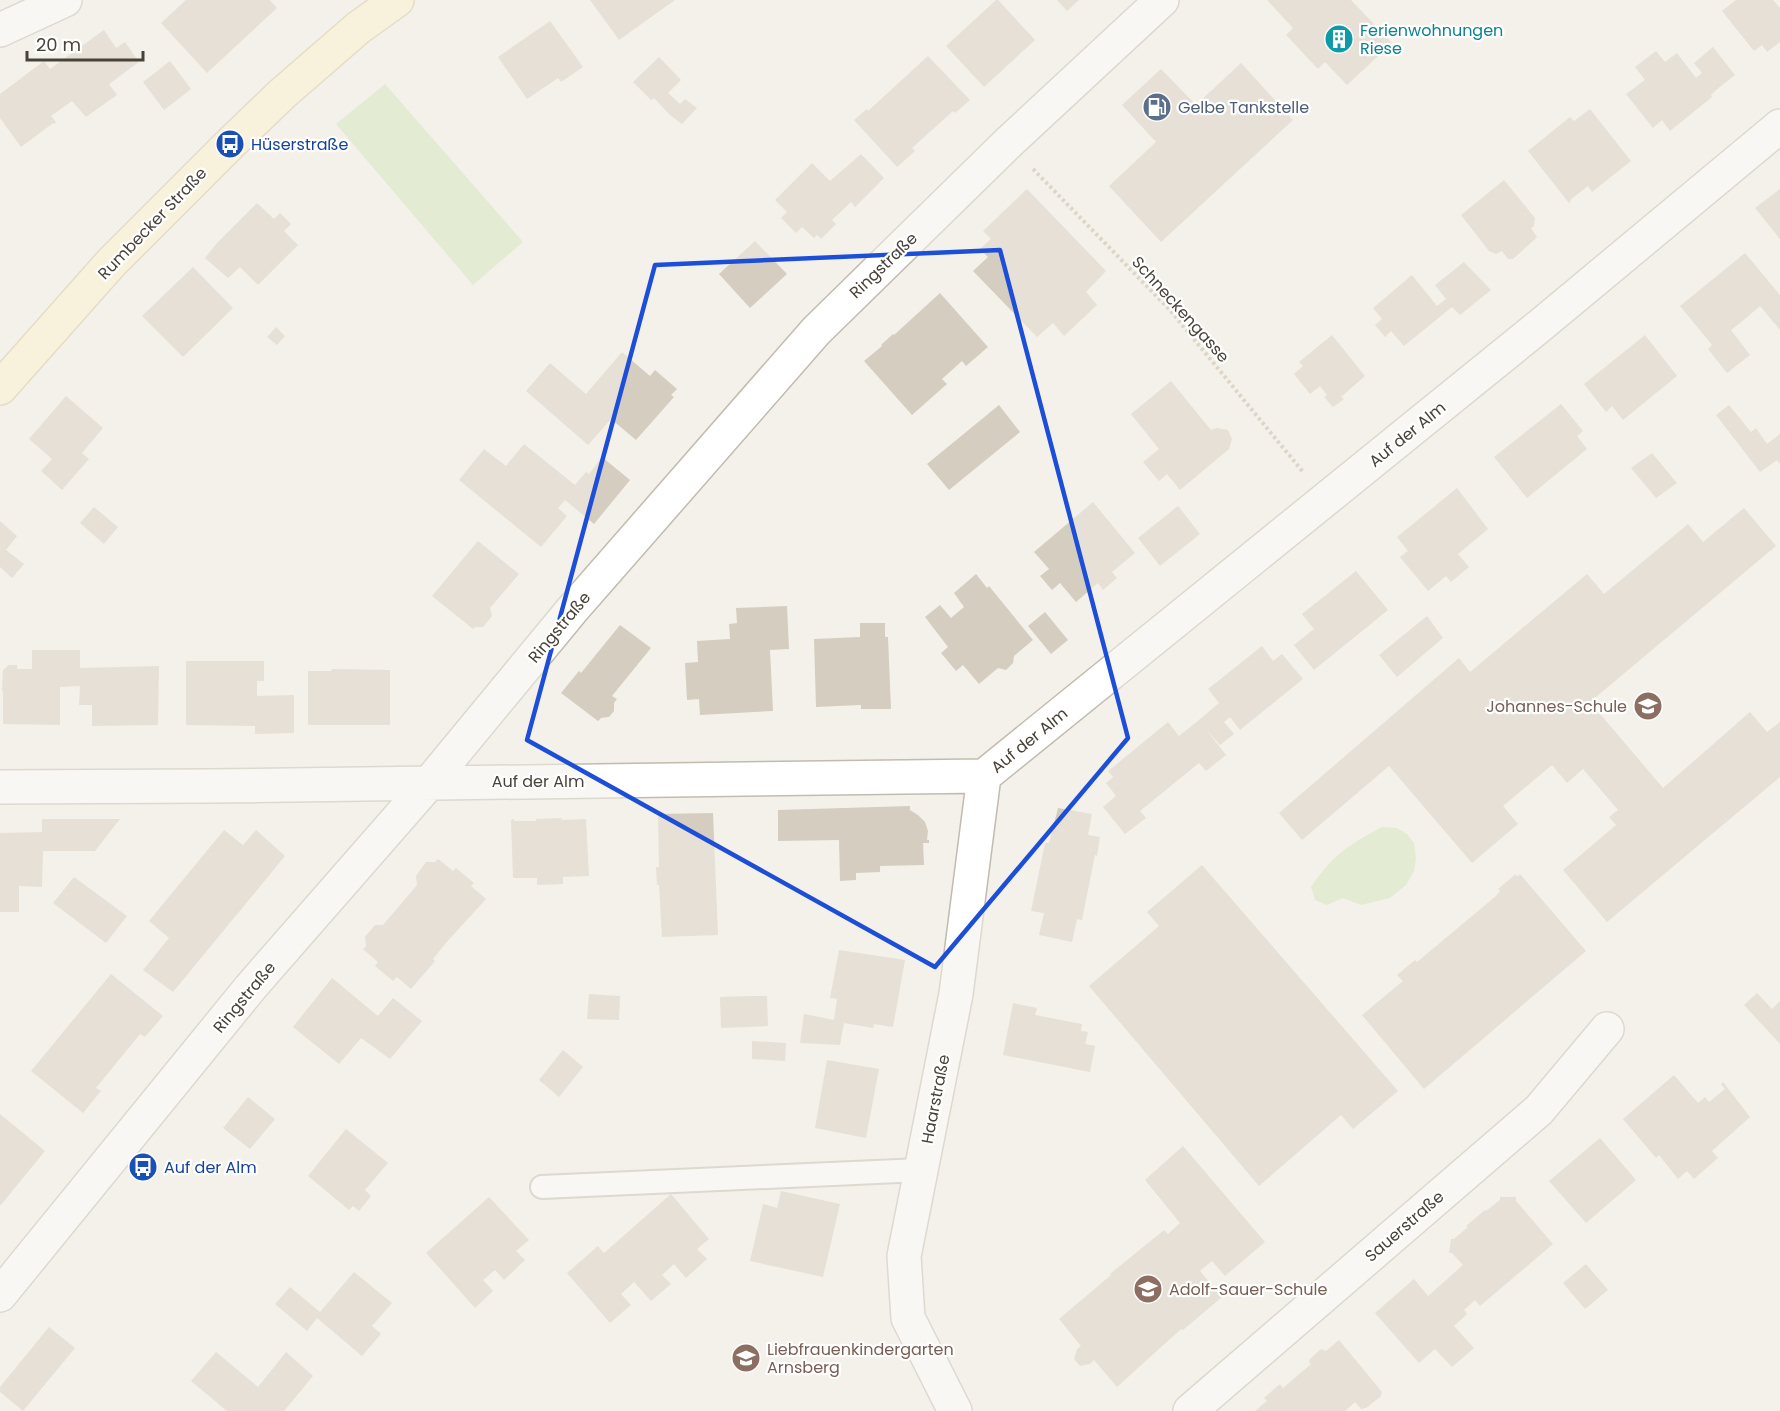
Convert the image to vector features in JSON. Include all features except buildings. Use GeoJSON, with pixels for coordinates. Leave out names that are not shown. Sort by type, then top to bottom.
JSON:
{"type":"FeatureCollection","features":[{"type":"Feature","properties":{"kind":"street"},"geometry":{"type":"LineString","coordinates":[[0,30],[65,0]]}},
{"type":"Feature","properties":{"kind":"street","name":"Rumbecker Straße"},"geometry":{"type":"LineString","coordinates":[[0,388],[111,263],[244,130],[340,43],[397,0]]}},
{"type":"Feature","properties":{"kind":"street","name":"Ringstraße"},"geometry":{"type":"LineString","coordinates":[[0,1295],[250,988],[430,783],[572,610],[816,331],[1008,143],[1162,0]]}},
{"type":"Feature","properties":{"kind":"street","name":"Auf der Alm"},"geometry":{"type":"LineString","coordinates":[[0,787],[984,776],[1327,500],[1780,126]]}},
{"type":"Feature","properties":{"kind":"street","name":"Haarstraße"},"geometry":{"type":"LineString","coordinates":[[955,1411],[908,1317],[904,1256],[956,994],[984,776]]}},
{"type":"Feature","properties":{"kind":"street","name":"Sauerstraße"},"geometry":{"type":"LineString","coordinates":[[1190,1411],[1539,1110],[1607,1029]]}},
{"type":"Feature","properties":{"kind":"lane"},"geometry":{"type":"LineString","coordinates":[[542,1187],[921,1170]]}},
{"type":"Feature","properties":{"kind":"path","name":"Schneckengasse"},"geometry":{"type":"LineString","coordinates":[[1008,143],[1170,310],[1327,500]]}},
{"type":"Feature","properties":{"kind":"highlighted area"},"geometry":{"type":"Polygon","coordinates":[[[1000,250],[1128,738],[935,967],[527,740],[655,265],[1000,250]]]}},
{"type":"Feature","properties":{"kind":"green space"},"geometry":{"type":"Polygon","coordinates":[[[385,84],[523,242],[473,285],[336,124],[385,84]]]}},
{"type":"Feature","properties":{"kind":"green space"},"geometry":{"type":"Polygon","coordinates":[[[1382,827],[1397,828],[1407,834],[1414,843],[1416,859],[1414,871],[1406,885],[1390,898],[1361,905],[1343,898],[1327,905],[1315,900],[1311,887],[1334,859],[1350,845],[1382,827]]]}},
{"type":"Feature","properties":{"kind":"place","name":"Ferienwohnungen Riese"},"geometry":{"type":"Point","coordinates":[1339,39]}},
{"type":"Feature","properties":{"kind":"place","name":"Gelbe Tankstelle"},"geometry":{"type":"Point","coordinates":[1157,107]}},
{"type":"Feature","properties":{"kind":"place","name":"Hüserstraße"},"geometry":{"type":"Point","coordinates":[230,144]}},
{"type":"Feature","properties":{"kind":"place","name":"Johannes-Schule"},"geometry":{"type":"Point","coordinates":[1648,706]}},
{"type":"Feature","properties":{"kind":"place","name":"Auf der Alm"},"geometry":{"type":"Point","coordinates":[143,1167]}},
{"type":"Feature","properties":{"kind":"place","name":"Adolf-Sauer-Schule"},"geometry":{"type":"Point","coordinates":[1148,1289]}},
{"type":"Feature","properties":{"kind":"place","name":"Liebfrauenkindergarten Arnsberg"},"geometry":{"type":"Point","coordinates":[746,1358]}}]}
